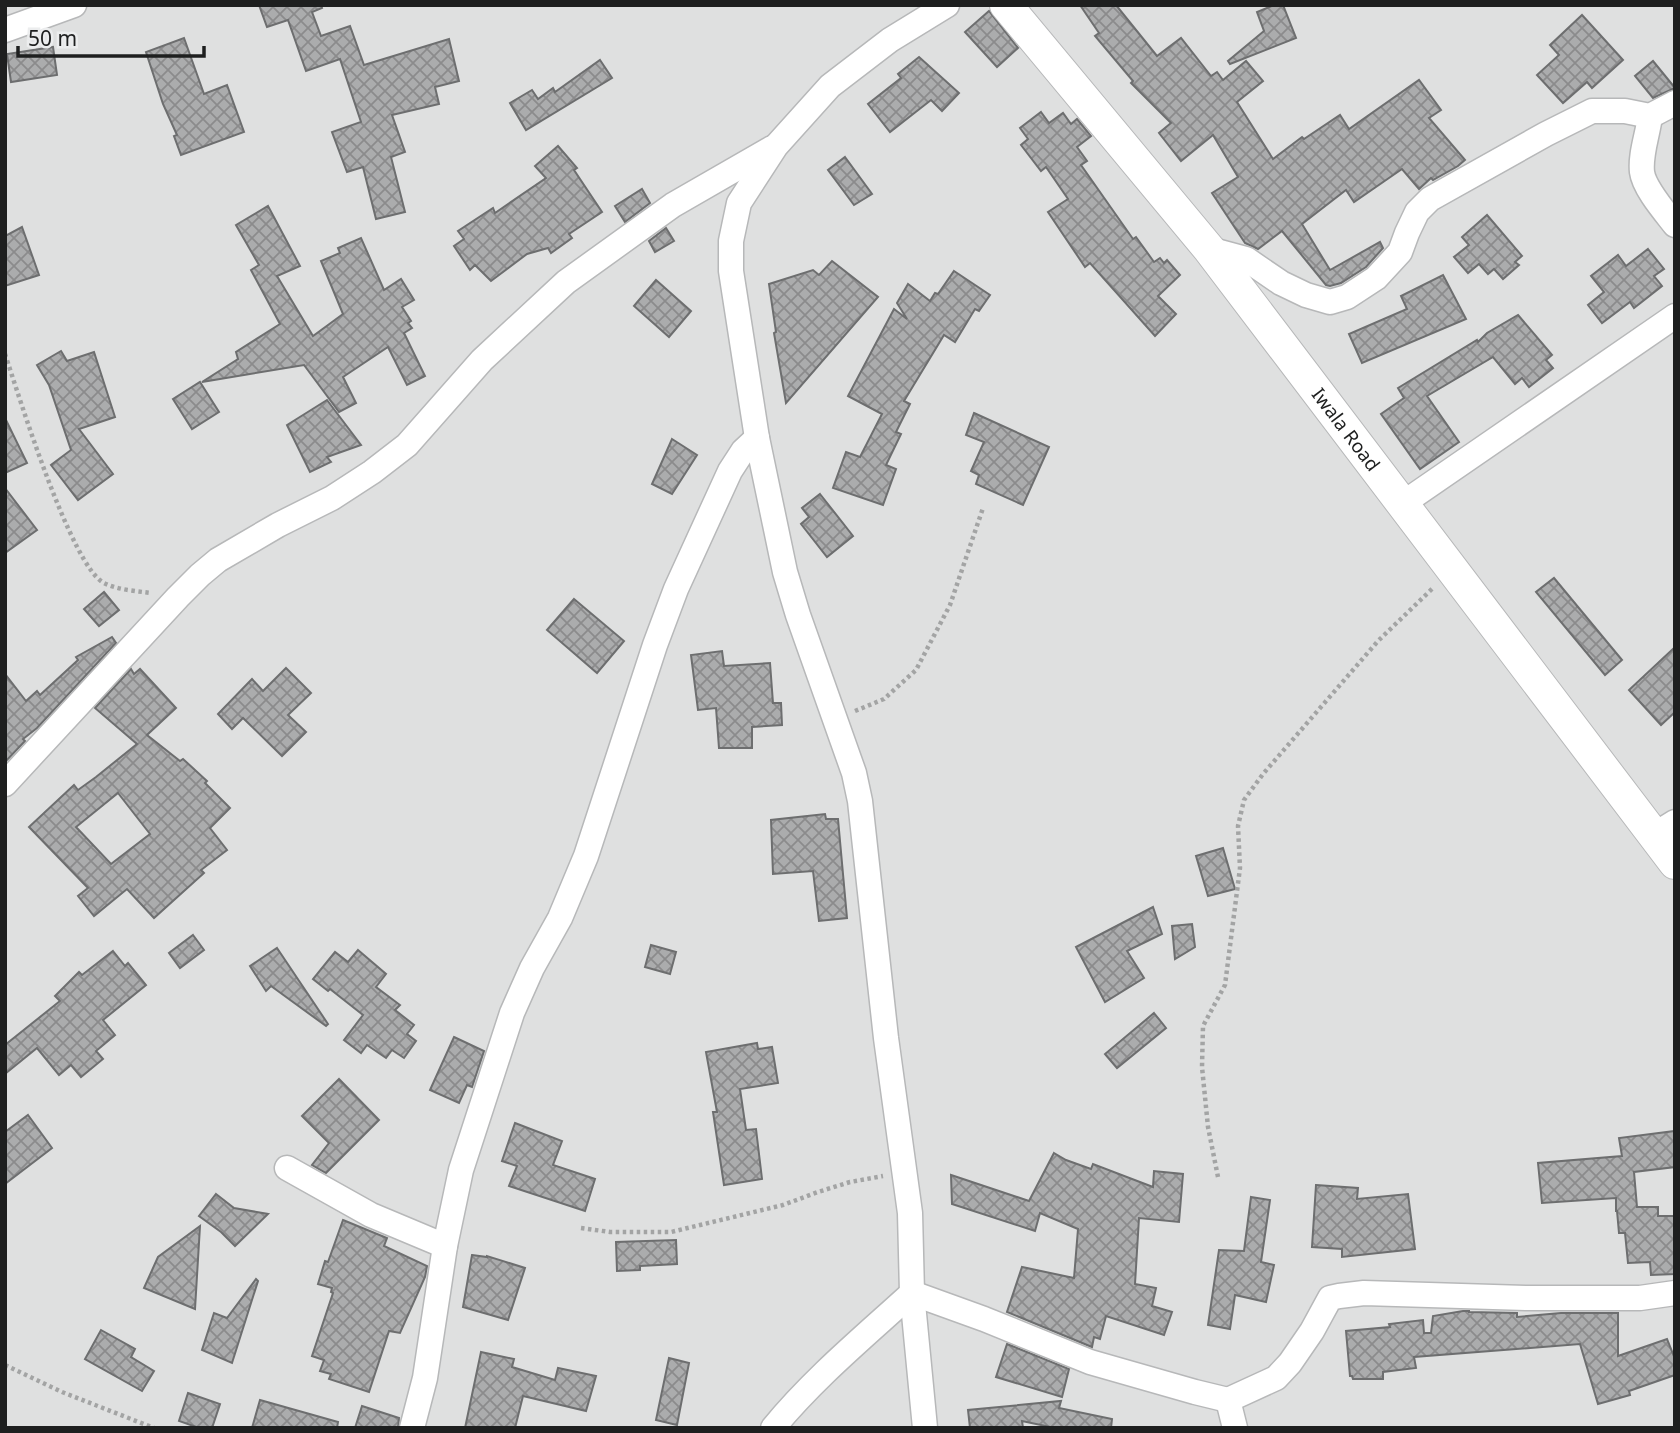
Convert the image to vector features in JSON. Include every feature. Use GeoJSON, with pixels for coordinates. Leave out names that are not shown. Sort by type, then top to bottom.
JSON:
{"type":"FeatureCollection","features":[{"type":"Feature","properties":{"kind":"street"},"geometry":{"type":"LineString","coordinates":[[5,30],[74,5]]}},
{"type":"Feature","properties":{"kind":"street"},"geometry":{"type":"LineString","coordinates":[[925,1428],[912,1293],[910,1213],[886,1038],[860,801],[854,773],[785,572],[757,438],[731,271],[731,241],[739,203],[776,146],[830,86],[890,40],[947,5]]}},
{"type":"Feature","properties":{"kind":"street","name":"Iwala Road"},"geometry":{"type":"LineString","coordinates":[[1006,5],[1209,248],[1452,569],[1665,829],[1675,863]]}},
{"type":"Feature","properties":{"kind":"street"},"geometry":{"type":"LineString","coordinates":[[1209,248],[1246,259],[1281,283],[1306,295],[1329,302],[1347,297],[1376,278],[1400,252],[1417,212],[1430,199],[1592,111],[1625,111],[1650,116],[1675,103]]}},
{"type":"Feature","properties":{"kind":"street"},"geometry":{"type":"LineString","coordinates":[[1650,116],[1642,175],[1675,225]]}},
{"type":"Feature","properties":{"kind":"street"},"geometry":{"type":"LineString","coordinates":[[5,784],[178,597],[218,559],[332,498],[407,445],[482,360],[566,282],[673,205],[776,146]]}},
{"type":"Feature","properties":{"kind":"street"},"geometry":{"type":"LineString","coordinates":[[1402,504],[1675,316]]}},
{"type":"Feature","properties":{"kind":"street"},"geometry":{"type":"LineString","coordinates":[[412,1428],[425,1378],[445,1246],[461,1170],[512,1013],[532,968],[560,918],[586,856],[676,589],[730,471],[743,451],[757,438]]}},
{"type":"Feature","properties":{"kind":"street"},"geometry":{"type":"LineString","coordinates":[[287,1168],[371,1215],[445,1246]]}},
{"type":"Feature","properties":{"kind":"street"},"geometry":{"type":"LineString","coordinates":[[912,1293],[1090,1362],[1228,1400],[1276,1378],[1312,1331],[1330,1298],[1364,1293],[1526,1298],[1627,1298],[1675,1293]]}},
{"type":"Feature","properties":{"kind":"street"},"geometry":{"type":"LineString","coordinates":[[773,1428],[839,1360],[912,1293]]}},
{"type":"Feature","properties":{"kind":"street"},"geometry":{"type":"LineString","coordinates":[[1228,1400],[1235,1428]]}},
{"type":"Feature","properties":{"kind":"path"},"geometry":{"type":"LineString","coordinates":[[5,354],[41,462],[73,539],[89,569],[103,583],[129,590],[178,597]]}},
{"type":"Feature","properties":{"kind":"path"},"geometry":{"type":"LineString","coordinates":[[835,720],[884,699],[916,670],[950,606],[983,508]]}},
{"type":"Feature","properties":{"kind":"path"},"geometry":{"type":"LineString","coordinates":[[1218,1177],[1208,1127],[1202,1067],[1203,1026],[1225,985],[1240,868],[1238,826],[1244,800],[1263,774],[1378,641],[1452,569]]}},
{"type":"Feature","properties":{"kind":"path"},"geometry":{"type":"LineString","coordinates":[[581,1228],[610,1232],[671,1232],[783,1205],[850,1182],[904,1171]]}},
{"type":"Feature","properties":{"kind":"path"},"geometry":{"type":"LineString","coordinates":[[5,1365],[62,1392],[154,1428]]}},
{"type":"Feature","properties":{"kind":"building"},"geometry":{"type":"Polygon","coordinates":[[[259,5],[321,5],[322,8],[312,12],[321,36],[350,26],[364,65],[449,39],[459,81],[435,87],[439,104],[392,115],[405,152],[391,157],[405,212],[376,219],[363,167],[347,172],[332,132],[361,122],[340,59],[306,71],[288,20],[267,27],[259,5]]]}},
{"type":"Feature","properties":{"kind":"building"},"geometry":{"type":"Polygon","coordinates":[[[1080,5],[1116,5],[1157,56],[1181,38],[1211,76],[1217,72],[1223,80],[1246,61],[1263,81],[1237,102],[1273,159],[1302,137],[1304,139],[1340,115],[1349,129],[1419,80],[1441,110],[1429,118],[1465,160],[1433,180],[1431,178],[1419,189],[1402,169],[1354,202],[1346,190],[1302,224],[1330,270],[1380,242],[1383,248],[1366,267],[1341,283],[1326,285],[1282,231],[1258,249],[1245,243],[1212,193],[1238,177],[1213,135],[1181,161],[1159,133],[1171,123],[1131,83],[1133,81],[1095,36],[1099,33],[1080,5]]]}},
{"type":"Feature","properties":{"kind":"building"},"geometry":{"type":"Polygon","coordinates":[[[1274,5],[1283,5],[1296,38],[1230,64],[1228,61],[1264,31],[1257,12],[1274,5]]]}},
{"type":"Feature","properties":{"kind":"building"},"geometry":{"type":"Polygon","coordinates":[[[989,11],[1018,48],[997,67],[965,32],[989,11]]]}},
{"type":"Feature","properties":{"kind":"building"},"geometry":{"type":"Polygon","coordinates":[[[1582,15],[1623,60],[1592,88],[1587,82],[1563,103],[1537,75],[1559,55],[1550,45],[1582,15]]]}},
{"type":"Feature","properties":{"kind":"building"},"geometry":{"type":"Polygon","coordinates":[[[184,38],[204,94],[227,85],[244,132],[181,155],[174,136],[177,135],[163,104],[146,52],[184,38]]]}},
{"type":"Feature","properties":{"kind":"building"},"geometry":{"type":"Polygon","coordinates":[[[53,47],[57,75],[11,82],[7,54],[53,47]]]}},
{"type":"Feature","properties":{"kind":"building"},"geometry":{"type":"Polygon","coordinates":[[[919,57],[959,93],[942,111],[931,100],[890,132],[868,104],[901,78],[898,74],[919,57]]]}},
{"type":"Feature","properties":{"kind":"building"},"geometry":{"type":"Polygon","coordinates":[[[600,60],[612,78],[526,130],[510,103],[532,90],[538,99],[553,88],[555,92],[600,60]]]}},
{"type":"Feature","properties":{"kind":"building"},"geometry":{"type":"Polygon","coordinates":[[[1653,61],[1675,88],[1653,98],[1635,76],[1653,61]]]}},
{"type":"Feature","properties":{"kind":"building"},"geometry":{"type":"Polygon","coordinates":[[[1041,112],[1049,123],[1063,113],[1071,124],[1077,119],[1091,136],[1077,147],[1087,161],[1081,165],[1133,239],[1136,237],[1154,262],[1160,258],[1164,263],[1167,260],[1180,275],[1158,296],[1176,314],[1155,336],[1090,263],[1085,267],[1048,212],[1068,199],[1046,167],[1041,171],[1021,145],[1028,139],[1020,128],[1041,112]]]}},
{"type":"Feature","properties":{"kind":"building"},"geometry":{"type":"Polygon","coordinates":[[[558,146],[577,168],[574,170],[602,212],[569,234],[572,238],[551,253],[548,248],[527,254],[491,281],[475,265],[470,270],[454,246],[464,239],[458,231],[493,208],[495,213],[546,178],[535,166],[558,146]]]}},
{"type":"Feature","properties":{"kind":"building"},"geometry":{"type":"Polygon","coordinates":[[[845,157],[872,194],[854,205],[828,170],[845,157]]]}},
{"type":"Feature","properties":{"kind":"building"},"geometry":{"type":"Polygon","coordinates":[[[642,189],[650,203],[625,222],[615,206],[642,189]]]}},
{"type":"Feature","properties":{"kind":"building"},"geometry":{"type":"Polygon","coordinates":[[[268,206],[300,266],[277,276],[313,336],[343,314],[321,261],[340,253],[338,248],[361,238],[384,290],[401,279],[414,300],[402,307],[411,321],[408,323],[412,328],[404,333],[425,376],[407,385],[388,347],[343,377],[356,403],[339,412],[304,365],[202,382],[238,359],[236,352],[280,324],[251,270],[259,265],[236,225],[268,206]]]}},
{"type":"Feature","properties":{"kind":"building"},"geometry":{"type":"Polygon","coordinates":[[[1487,215],[1522,256],[1515,262],[1519,265],[1503,279],[1494,269],[1488,274],[1479,264],[1468,273],[1454,257],[1469,245],[1462,237],[1487,215]]]}},
{"type":"Feature","properties":{"kind":"building"},"geometry":{"type":"Polygon","coordinates":[[[22,227],[39,275],[5,286],[5,236],[22,227]]]}},
{"type":"Feature","properties":{"kind":"building"},"geometry":{"type":"Polygon","coordinates":[[[666,228],[674,241],[655,252],[649,241],[666,228]]]}},
{"type":"Feature","properties":{"kind":"building"},"geometry":{"type":"Polygon","coordinates":[[[1648,249],[1664,269],[1654,276],[1662,286],[1634,308],[1630,302],[1602,323],[1588,305],[1604,292],[1591,276],[1618,255],[1626,266],[1648,249]]]}},
{"type":"Feature","properties":{"kind":"building"},"geometry":{"type":"Polygon","coordinates":[[[832,261],[878,297],[786,403],[769,284],[813,270],[819,275],[832,261]]]}},
{"type":"Feature","properties":{"kind":"building"},"geometry":{"type":"Polygon","coordinates":[[[954,271],[990,295],[979,311],[975,309],[955,342],[944,335],[904,401],[910,404],[896,432],[901,434],[886,465],[896,469],[883,505],[833,488],[846,452],[860,457],[882,414],[848,396],[894,309],[907,319],[897,303],[908,284],[930,301],[954,271]]]}},
{"type":"Feature","properties":{"kind":"building"},"geometry":{"type":"Polygon","coordinates":[[[1443,275],[1466,319],[1362,363],[1349,334],[1407,309],[1401,296],[1443,275]]]}},
{"type":"Feature","properties":{"kind":"building"},"geometry":{"type":"Polygon","coordinates":[[[656,280],[691,311],[669,337],[634,306],[656,280]]]}},
{"type":"Feature","properties":{"kind":"building"},"geometry":{"type":"Polygon","coordinates":[[[1518,315],[1552,355],[1546,360],[1553,368],[1529,387],[1522,378],[1515,384],[1493,357],[1427,396],[1459,442],[1420,469],[1381,414],[1404,398],[1398,388],[1477,340],[1478,342],[1487,333],[1518,315]]]}},
{"type":"Feature","properties":{"kind":"building"},"geometry":{"type":"Polygon","coordinates":[[[61,351],[67,361],[94,352],[115,417],[79,429],[113,474],[78,500],[51,465],[71,450],[49,385],[37,365],[61,351]]]}},
{"type":"Feature","properties":{"kind":"building"},"geometry":{"type":"Polygon","coordinates":[[[200,382],[219,412],[192,429],[173,399],[200,382]]]}},
{"type":"Feature","properties":{"kind":"building"},"geometry":{"type":"Polygon","coordinates":[[[327,400],[361,445],[327,457],[331,462],[310,472],[287,425],[327,400]]]}},
{"type":"Feature","properties":{"kind":"building"},"geometry":{"type":"Polygon","coordinates":[[[974,413],[1049,447],[1023,505],[976,484],[979,475],[971,471],[984,442],[966,435],[974,413]]]}},
{"type":"Feature","properties":{"kind":"building"},"geometry":{"type":"Polygon","coordinates":[[[5,418],[27,463],[5,473],[5,418]]]}},
{"type":"Feature","properties":{"kind":"building"},"geometry":{"type":"Polygon","coordinates":[[[672,439],[697,455],[672,494],[652,484],[672,439]]]}},
{"type":"Feature","properties":{"kind":"building"},"geometry":{"type":"Polygon","coordinates":[[[5,488],[37,530],[5,553],[5,488]]]}},
{"type":"Feature","properties":{"kind":"building"},"geometry":{"type":"Polygon","coordinates":[[[820,494],[853,536],[827,557],[801,524],[809,517],[802,508],[820,494]]]}},
{"type":"Feature","properties":{"kind":"building"},"geometry":{"type":"Polygon","coordinates":[[[1554,578],[1622,660],[1605,675],[1536,592],[1554,578]]]}},
{"type":"Feature","properties":{"kind":"building"},"geometry":{"type":"Polygon","coordinates":[[[104,592],[119,610],[99,626],[84,609],[104,592]]]}},
{"type":"Feature","properties":{"kind":"building"},"geometry":{"type":"Polygon","coordinates":[[[574,599],[624,641],[597,673],[547,630],[574,599]]]}},
{"type":"Feature","properties":{"kind":"building"},"geometry":{"type":"Polygon","coordinates":[[[112,637],[116,643],[37,728],[23,739],[25,741],[5,762],[5,674],[26,701],[37,691],[40,695],[78,660],[76,657],[112,637]]]}},
{"type":"Feature","properties":{"kind":"building"},"geometry":{"type":"Polygon","coordinates":[[[1675,647],[1675,712],[1661,725],[1629,690],[1675,647]]]}},
{"type":"Feature","properties":{"kind":"building"},"geometry":{"type":"Polygon","coordinates":[[[722,651],[724,666],[770,663],[773,703],[781,703],[782,725],[752,727],[752,748],[719,748],[716,708],[698,710],[691,655],[722,651]]]}},
{"type":"Feature","properties":{"kind":"building"},"geometry":{"type":"Polygon","coordinates":[[[286,668],[311,693],[288,715],[306,732],[282,756],[243,718],[232,729],[218,714],[252,679],[263,691],[286,668]]]}},
{"type":"Feature","properties":{"kind":"building"},"geometry":{"type":"Polygon","coordinates":[[[131,669],[134,674],[140,669],[176,708],[147,735],[180,761],[183,759],[230,808],[210,828],[227,850],[201,870],[204,873],[154,918],[127,889],[94,916],[78,896],[88,888],[29,827],[74,785],[78,790],[137,744],[95,708],[131,669]],[[118,793],[76,827],[111,864],[150,834],[118,793]]]}},
{"type":"Feature","properties":{"kind":"building"},"geometry":{"type":"Polygon","coordinates":[[[825,814],[826,819],[838,819],[847,918],[819,921],[813,871],[773,874],[771,820],[825,814]]]}},
{"type":"Feature","properties":{"kind":"building"},"geometry":{"type":"Polygon","coordinates":[[[1223,848],[1235,889],[1208,896],[1196,856],[1223,848]]]}},
{"type":"Feature","properties":{"kind":"building"},"geometry":{"type":"Polygon","coordinates":[[[1153,907],[1162,934],[1127,951],[1144,978],[1105,1002],[1076,947],[1153,907]]]}},
{"type":"Feature","properties":{"kind":"building"},"geometry":{"type":"Polygon","coordinates":[[[1192,924],[1195,947],[1175,959],[1172,926],[1192,924]]]}},
{"type":"Feature","properties":{"kind":"building"},"geometry":{"type":"Polygon","coordinates":[[[193,935],[204,950],[180,968],[169,953],[193,935]]]}},
{"type":"Feature","properties":{"kind":"building"},"geometry":{"type":"Polygon","coordinates":[[[651,945],[676,952],[670,974],[645,967],[651,945]]]}},
{"type":"Feature","properties":{"kind":"building"},"geometry":{"type":"Polygon","coordinates":[[[277,948],[328,1024],[326,1026],[271,986],[266,991],[250,966],[277,948]]]}},
{"type":"Feature","properties":{"kind":"building"},"geometry":{"type":"Polygon","coordinates":[[[358,950],[386,974],[376,987],[400,1005],[395,1010],[414,1025],[407,1034],[416,1041],[404,1058],[392,1050],[386,1058],[367,1045],[361,1053],[344,1040],[363,1015],[313,979],[335,952],[348,962],[358,950]]]}},
{"type":"Feature","properties":{"kind":"building"},"geometry":{"type":"Polygon","coordinates":[[[113,951],[125,966],[128,963],[146,985],[103,1020],[115,1035],[96,1051],[103,1059],[81,1077],[71,1065],[59,1075],[37,1048],[5,1074],[5,1045],[60,1001],[55,996],[79,972],[82,975],[113,951]]]}},
{"type":"Feature","properties":{"kind":"building"},"geometry":{"type":"Polygon","coordinates":[[[1154,1013],[1166,1028],[1117,1068],[1105,1054],[1154,1013]]]}},
{"type":"Feature","properties":{"kind":"building"},"geometry":{"type":"Polygon","coordinates":[[[454,1037],[484,1051],[472,1087],[467,1085],[459,1103],[430,1090],[454,1037]]]}},
{"type":"Feature","properties":{"kind":"building"},"geometry":{"type":"Polygon","coordinates":[[[757,1043],[758,1049],[772,1047],[778,1083],[740,1089],[746,1130],[756,1129],[762,1179],[724,1185],[713,1112],[717,1112],[706,1052],[757,1043]]]}},
{"type":"Feature","properties":{"kind":"building"},"geometry":{"type":"Polygon","coordinates":[[[339,1079],[379,1120],[326,1173],[312,1165],[329,1143],[302,1116],[339,1079]]]}},
{"type":"Feature","properties":{"kind":"building"},"geometry":{"type":"Polygon","coordinates":[[[28,1115],[52,1148],[5,1184],[5,1132],[28,1115]]]}},
{"type":"Feature","properties":{"kind":"building"},"geometry":{"type":"Polygon","coordinates":[[[515,1123],[562,1141],[553,1165],[595,1179],[585,1211],[509,1186],[517,1166],[502,1161],[515,1123]]]}},
{"type":"Feature","properties":{"kind":"building"},"geometry":{"type":"Polygon","coordinates":[[[1675,1131],[1675,1167],[1634,1172],[1637,1207],[1658,1207],[1658,1216],[1675,1216],[1675,1274],[1651,1275],[1650,1262],[1628,1263],[1625,1233],[1619,1233],[1616,1198],[1542,1203],[1538,1163],[1622,1156],[1619,1138],[1675,1131]]]}},
{"type":"Feature","properties":{"kind":"building"},"geometry":{"type":"Polygon","coordinates":[[[1054,1153],[1091,1169],[1093,1164],[1153,1187],[1154,1171],[1183,1174],[1179,1222],[1139,1218],[1135,1284],[1156,1288],[1152,1306],[1172,1312],[1164,1335],[1106,1316],[1100,1339],[1094,1337],[1092,1347],[1007,1312],[1022,1267],[1074,1278],[1078,1229],[1040,1213],[1035,1231],[952,1204],[951,1175],[1029,1201],[1054,1153]]]}},
{"type":"Feature","properties":{"kind":"building"},"geometry":{"type":"Polygon","coordinates":[[[1316,1185],[1358,1188],[1357,1199],[1408,1194],[1415,1249],[1342,1257],[1342,1249],[1312,1247],[1316,1185]]]}},
{"type":"Feature","properties":{"kind":"building"},"geometry":{"type":"Polygon","coordinates":[[[216,1194],[234,1208],[268,1214],[235,1246],[199,1216],[216,1194]]]}},
{"type":"Feature","properties":{"kind":"building"},"geometry":{"type":"Polygon","coordinates":[[[1251,1197],[1270,1200],[1261,1262],[1274,1265],[1266,1302],[1235,1295],[1230,1329],[1208,1325],[1219,1250],[1244,1251],[1251,1197]]]}},
{"type":"Feature","properties":{"kind":"building"},"geometry":{"type":"Polygon","coordinates":[[[343,1220],[387,1238],[384,1246],[427,1266],[425,1277],[400,1333],[389,1331],[369,1392],[329,1379],[331,1374],[320,1371],[324,1360],[312,1356],[333,1293],[332,1288],[318,1284],[343,1220]]]}},
{"type":"Feature","properties":{"kind":"building"},"geometry":{"type":"Polygon","coordinates":[[[200,1226],[195,1309],[144,1288],[158,1257],[200,1226]]]}},
{"type":"Feature","properties":{"kind":"building"},"geometry":{"type":"Polygon","coordinates":[[[676,1240],[677,1264],[640,1266],[640,1270],[617,1271],[616,1242],[676,1240]]]}},
{"type":"Feature","properties":{"kind":"building"},"geometry":{"type":"Polygon","coordinates":[[[472,1255],[487,1256],[525,1268],[508,1320],[463,1307],[472,1255]]]}},
{"type":"Feature","properties":{"kind":"building"},"geometry":{"type":"Polygon","coordinates":[[[256,1279],[258,1281],[232,1363],[202,1350],[214,1313],[227,1318],[256,1279]]]}},
{"type":"Feature","properties":{"kind":"building"},"geometry":{"type":"Polygon","coordinates":[[[1463,1311],[1517,1313],[1517,1317],[1561,1313],[1618,1313],[1618,1356],[1667,1339],[1675,1359],[1675,1375],[1629,1391],[1630,1395],[1598,1404],[1580,1344],[1414,1357],[1416,1368],[1383,1372],[1383,1379],[1353,1379],[1350,1376],[1346,1331],[1390,1327],[1389,1324],[1423,1320],[1424,1333],[1431,1333],[1433,1316],[1463,1311]]]}},
{"type":"Feature","properties":{"kind":"building"},"geometry":{"type":"Polygon","coordinates":[[[101,1330],[135,1349],[131,1357],[154,1371],[142,1391],[85,1359],[101,1330]]]}},
{"type":"Feature","properties":{"kind":"building"},"geometry":{"type":"Polygon","coordinates":[[[1007,1344],[1069,1369],[1062,1397],[996,1377],[1007,1344]]]}},
{"type":"Feature","properties":{"kind":"building"},"geometry":{"type":"Polygon","coordinates":[[[481,1352],[514,1359],[512,1367],[555,1380],[558,1368],[596,1376],[586,1411],[523,1396],[515,1428],[465,1428],[481,1352]]]}},
{"type":"Feature","properties":{"kind":"building"},"geometry":{"type":"Polygon","coordinates":[[[669,1358],[689,1363],[677,1425],[656,1420],[669,1358]]]}},
{"type":"Feature","properties":{"kind":"building"},"geometry":{"type":"Polygon","coordinates":[[[188,1393],[220,1404],[212,1428],[199,1428],[179,1421],[188,1393]]]}},
{"type":"Feature","properties":{"kind":"building"},"geometry":{"type":"Polygon","coordinates":[[[260,1400],[338,1422],[337,1428],[252,1428],[260,1400]]]}},
{"type":"Feature","properties":{"kind":"building"},"geometry":{"type":"Polygon","coordinates":[[[1061,1401],[1059,1408],[1112,1419],[1111,1428],[1055,1428],[1022,1421],[1023,1428],[970,1428],[968,1410],[1061,1401]]]}},
{"type":"Feature","properties":{"kind":"building"},"geometry":{"type":"Polygon","coordinates":[[[362,1406],[399,1418],[398,1428],[355,1428],[362,1406]]]}}]}
